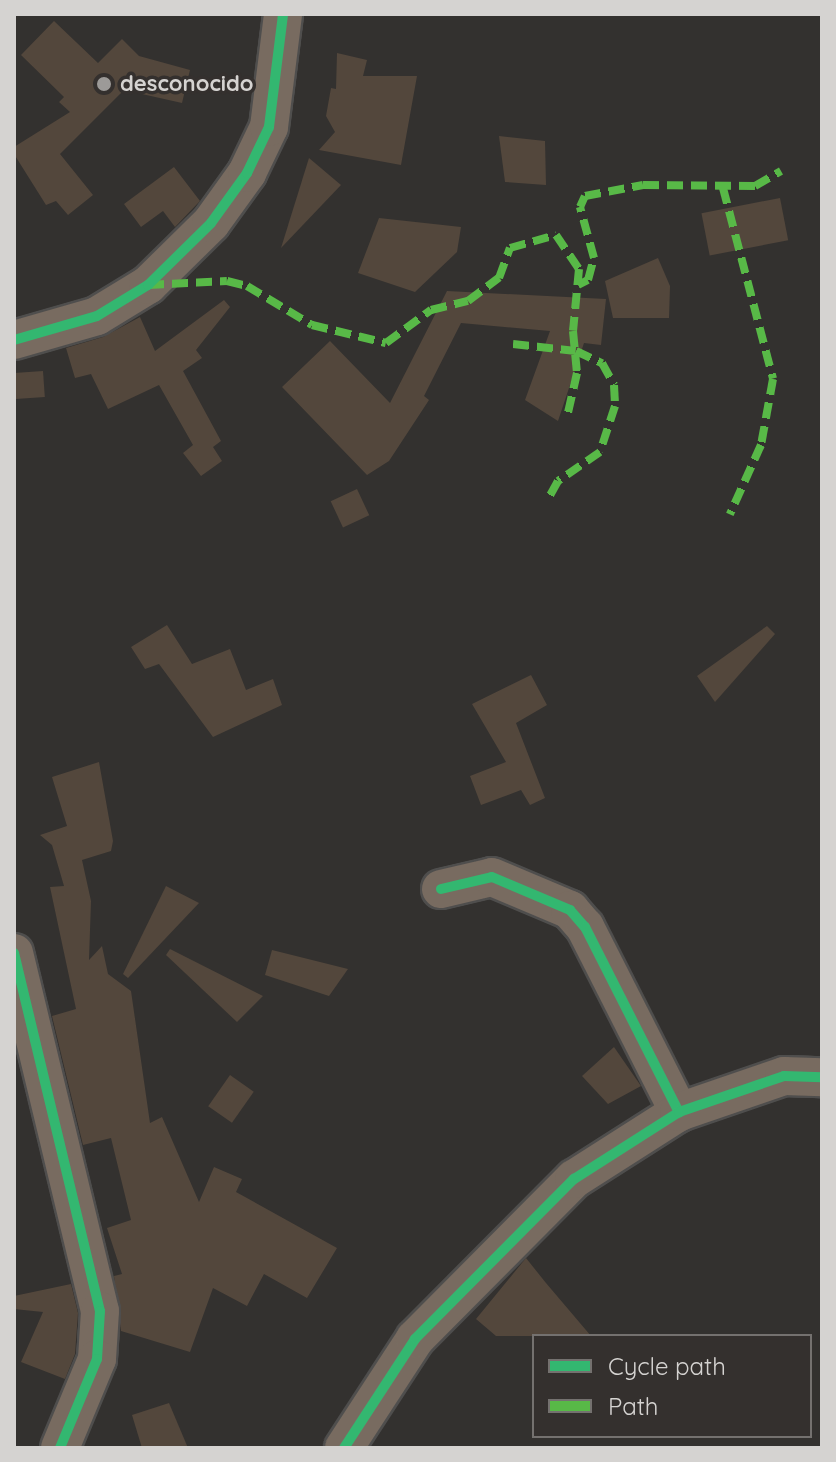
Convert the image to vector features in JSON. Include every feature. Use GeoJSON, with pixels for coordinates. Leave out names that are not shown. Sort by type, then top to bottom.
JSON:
{"type":"FeatureCollection","features":[{"type":"Feature","properties":{"kind":"street"},"geometry":{"type":"LineString","coordinates":[[14,340],[97,316],[148,285],[211,223],[247,173],[269,127],[283,14]]}},
{"type":"Feature","properties":{"kind":"street"},"geometry":{"type":"LineString","coordinates":[[441,889],[492,877],[570,910],[585,927],[679,1112]]}},
{"type":"Feature","properties":{"kind":"street"},"geometry":{"type":"LineString","coordinates":[[14,953],[100,1311],[97,1359],[60,1448]]}},
{"type":"Feature","properties":{"kind":"street"},"geometry":{"type":"LineString","coordinates":[[344,1448],[415,1339],[496,1252],[574,1179],[679,1112],[784,1076],[822,1077]]}},
{"type":"Feature","properties":{"kind":"building"},"geometry":{"type":"Polygon","coordinates":[[[54,21],[98,63],[122,39],[139,56],[190,70],[182,103],[124,90],[60,154],[93,195],[68,215],[56,201],[46,205],[14,154],[14,147],[70,112],[59,102],[64,97],[21,55],[54,21]]]}},
{"type":"Feature","properties":{"kind":"building"},"geometry":{"type":"Polygon","coordinates":[[[337,53],[367,60],[363,76],[417,76],[401,165],[319,150],[335,132],[326,116],[331,88],[336,89],[337,53]]]}},
{"type":"Feature","properties":{"kind":"building"},"geometry":{"type":"Polygon","coordinates":[[[499,136],[545,141],[546,185],[505,182],[499,136]]]}},
{"type":"Feature","properties":{"kind":"building"},"geometry":{"type":"Polygon","coordinates":[[[309,158],[341,185],[281,248],[309,158]]]}},
{"type":"Feature","properties":{"kind":"building"},"geometry":{"type":"Polygon","coordinates":[[[174,167],[200,201],[175,227],[163,211],[141,227],[124,204],[174,167]]]}},
{"type":"Feature","properties":{"kind":"building"},"geometry":{"type":"Polygon","coordinates":[[[780,198],[788,240],[710,255],[701,213],[780,198]]]}},
{"type":"Feature","properties":{"kind":"building"},"geometry":{"type":"Polygon","coordinates":[[[379,218],[461,227],[457,252],[415,292],[358,273],[379,218]]]}},
{"type":"Feature","properties":{"kind":"building"},"geometry":{"type":"Polygon","coordinates":[[[658,258],[670,286],[669,318],[613,318],[605,281],[658,258]]]}},
{"type":"Feature","properties":{"kind":"building"},"geometry":{"type":"Polygon","coordinates":[[[447,291],[606,299],[601,345],[584,343],[558,421],[525,400],[550,331],[461,323],[424,396],[429,400],[389,461],[367,475],[282,387],[330,341],[390,403],[447,291]]]}},
{"type":"Feature","properties":{"kind":"building"},"geometry":{"type":"Polygon","coordinates":[[[224,300],[230,307],[196,350],[202,358],[183,371],[221,441],[213,447],[222,461],[201,476],[183,453],[193,445],[159,385],[108,409],[91,374],[75,378],[66,348],[103,337],[140,317],[155,351],[224,300]]]}},
{"type":"Feature","properties":{"kind":"building"},"geometry":{"type":"Polygon","coordinates":[[[43,371],[45,397],[16,399],[14,373],[43,371]]]}},
{"type":"Feature","properties":{"kind":"building"},"geometry":{"type":"Polygon","coordinates":[[[357,489],[369,515],[343,528],[331,501],[357,489]]]}},
{"type":"Feature","properties":{"kind":"building"},"geometry":{"type":"Polygon","coordinates":[[[167,625],[192,664],[230,649],[246,690],[273,679],[282,705],[213,737],[159,664],[145,669],[131,647],[167,625]]]}},
{"type":"Feature","properties":{"kind":"building"},"geometry":{"type":"Polygon","coordinates":[[[767,626],[775,634],[715,702],[697,676],[767,626]]]}},
{"type":"Feature","properties":{"kind":"building"},"geometry":{"type":"Polygon","coordinates":[[[531,675],[547,705],[516,723],[545,798],[530,805],[521,790],[481,805],[470,776],[506,762],[472,704],[531,675]]]}},
{"type":"Feature","properties":{"kind":"building"},"geometry":{"type":"Polygon","coordinates":[[[99,762],[113,841],[111,851],[82,860],[91,901],[89,960],[102,946],[108,974],[131,991],[150,1123],[162,1117],[199,1202],[214,1167],[242,1179],[236,1192],[337,1248],[307,1298],[264,1274],[247,1306],[213,1288],[190,1352],[121,1331],[114,1276],[122,1274],[107,1228],[131,1220],[111,1138],[83,1145],[52,1016],[76,1009],[50,887],[64,886],[52,845],[40,835],[67,826],[52,777],[99,762]]]}},
{"type":"Feature","properties":{"kind":"building"},"geometry":{"type":"Polygon","coordinates":[[[166,886],[199,903],[128,978],[123,974],[166,886]]]}},
{"type":"Feature","properties":{"kind":"building"},"geometry":{"type":"Polygon","coordinates":[[[170,949],[263,996],[237,1022],[166,955],[170,949]]]}},
{"type":"Feature","properties":{"kind":"building"},"geometry":{"type":"Polygon","coordinates":[[[272,950],[348,969],[329,996],[265,975],[272,950]]]}},
{"type":"Feature","properties":{"kind":"building"},"geometry":{"type":"Polygon","coordinates":[[[614,1047],[641,1086],[608,1104],[582,1076],[614,1047]]]}},
{"type":"Feature","properties":{"kind":"building"},"geometry":{"type":"Polygon","coordinates":[[[230,1075],[254,1092],[232,1123],[208,1106],[230,1075]]]}},
{"type":"Feature","properties":{"kind":"building"},"geometry":{"type":"Polygon","coordinates":[[[526,1258],[589,1334],[496,1336],[476,1319],[526,1258]]]}},
{"type":"Feature","properties":{"kind":"building"},"geometry":{"type":"Polygon","coordinates":[[[71,1284],[78,1313],[75,1354],[65,1379],[21,1362],[43,1312],[14,1309],[14,1296],[71,1284]]]}},
{"type":"Feature","properties":{"kind":"building"},"geometry":{"type":"Polygon","coordinates":[[[169,1403],[188,1448],[142,1448],[132,1415],[169,1403]]]}},
{"type":"Feature","properties":{"kind":"marked path"},"geometry":{"type":"LineString","coordinates":[[578,285],[588,280],[594,258],[580,207],[585,196],[643,185],[755,186],[781,171]]}},
{"type":"Feature","properties":{"kind":"marked path"},"geometry":{"type":"LineString","coordinates":[[723,188],[773,379],[761,445],[730,514]]}},
{"type":"Feature","properties":{"kind":"marked path"},"geometry":{"type":"LineString","coordinates":[[148,285],[227,281],[247,286],[312,325],[386,343],[431,310],[468,301],[499,278],[510,248],[556,235],[579,269],[573,331],[577,373],[567,417]]}},
{"type":"Feature","properties":{"kind":"marked path"},"geometry":{"type":"LineString","coordinates":[[513,344],[576,351],[602,363],[614,385],[615,406],[600,452],[558,481],[547,501]]}},
{"type":"Feature","properties":{"kind":"cycle path"},"geometry":{"type":"LineString","coordinates":[[14,340],[97,316],[148,285],[211,223],[247,173],[269,127],[283,14]]}},
{"type":"Feature","properties":{"kind":"cycle path"},"geometry":{"type":"LineString","coordinates":[[441,889],[492,877],[570,910],[585,927],[679,1112]]}},
{"type":"Feature","properties":{"kind":"cycle path"},"geometry":{"type":"LineString","coordinates":[[14,953],[100,1311],[97,1359],[60,1448]]}},
{"type":"Feature","properties":{"kind":"cycle path"},"geometry":{"type":"LineString","coordinates":[[344,1448],[415,1339],[574,1179],[679,1112],[784,1076],[822,1077]]}},
{"type":"Feature","properties":{"kind":"place","name":"desconocido"},"geometry":{"type":"Point","coordinates":[104,84]}}]}
